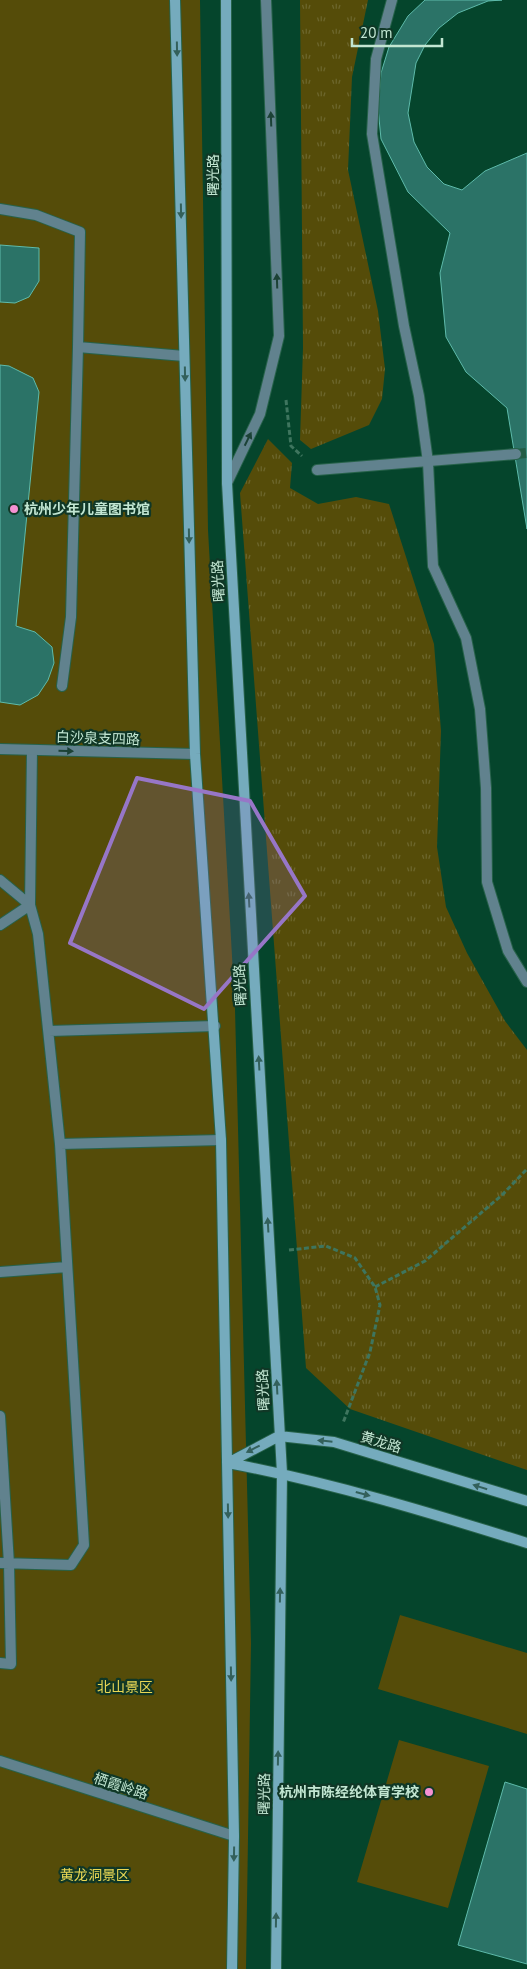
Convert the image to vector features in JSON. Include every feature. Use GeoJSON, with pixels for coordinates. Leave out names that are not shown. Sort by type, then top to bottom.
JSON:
{"type":"FeatureCollection","features":[{"type":"Feature","properties":{"kind":"main road","name":"曙光路"},"geometry":{"type":"LineString","coordinates":[[175,0],[194,754],[215,1026],[221,1140],[234,1836],[232,1969]]}},
{"type":"Feature","properties":{"kind":"main road","name":"曙光路"},"geometry":{"type":"LineString","coordinates":[[226,0],[227,483],[282,1473],[276,1969]]}},
{"type":"Feature","properties":{"kind":"main road"},"geometry":{"type":"LineString","coordinates":[[228,1462],[279,1436]]}},
{"type":"Feature","properties":{"kind":"main road","name":"黄龙路"},"geometry":{"type":"LineString","coordinates":[[279,1436],[334,1442],[527,1502]]}},
{"type":"Feature","properties":{"kind":"main road"},"geometry":{"type":"LineString","coordinates":[[228,1462],[282,1473],[423,1510],[527,1543]]}},
{"type":"Feature","properties":{"kind":"street"},"geometry":{"type":"LineString","coordinates":[[227,483],[260,414],[280,336],[266,0]]}},
{"type":"Feature","properties":{"kind":"street"},"geometry":{"type":"LineString","coordinates":[[392,0],[376,59],[372,134],[404,326],[419,396],[428,462],[434,566],[466,638],[480,709],[486,788],[487,882],[508,951],[527,982]]}},
{"type":"Feature","properties":{"kind":"street"},"geometry":{"type":"LineString","coordinates":[[0,209],[36,214],[80,232],[71,617],[62,686]]}},
{"type":"Feature","properties":{"kind":"street"},"geometry":{"type":"LineString","coordinates":[[78,347],[184,356]]}},
{"type":"Feature","properties":{"kind":"street"},"geometry":{"type":"LineString","coordinates":[[317,470],[516,454]]}},
{"type":"Feature","properties":{"kind":"street","name":"白沙泉支四路"},"geometry":{"type":"LineString","coordinates":[[0,749],[194,754]]}},
{"type":"Feature","properties":{"kind":"street"},"geometry":{"type":"LineString","coordinates":[[4,1564],[71,1565],[84,1545],[60,1144],[38,934],[30,905],[32,750]]}},
{"type":"Feature","properties":{"kind":"street"},"geometry":{"type":"LineString","coordinates":[[0,880],[30,905]]}},
{"type":"Feature","properties":{"kind":"street"},"geometry":{"type":"LineString","coordinates":[[0,925],[30,905]]}},
{"type":"Feature","properties":{"kind":"street"},"geometry":{"type":"LineString","coordinates":[[49,1031],[215,1026]]}},
{"type":"Feature","properties":{"kind":"street"},"geometry":{"type":"LineString","coordinates":[[60,1144],[221,1140]]}},
{"type":"Feature","properties":{"kind":"street"},"geometry":{"type":"LineString","coordinates":[[0,1272],[67,1267]]}},
{"type":"Feature","properties":{"kind":"street"},"geometry":{"type":"LineString","coordinates":[[0,1416],[4,1564],[11,1664],[0,1663]]}},
{"type":"Feature","properties":{"kind":"street","name":"栖霞岭路"},"geometry":{"type":"LineString","coordinates":[[0,1761],[234,1836]]}},
{"type":"Feature","properties":{"kind":"path"},"geometry":{"type":"LineString","coordinates":[[286,391],[292,446],[317,470]]}},
{"type":"Feature","properties":{"kind":"path"},"geometry":{"type":"LineString","coordinates":[[375,1287],[425,1261],[502,1195],[527,1169]]}},
{"type":"Feature","properties":{"kind":"path"},"geometry":{"type":"LineString","coordinates":[[270,1252],[326,1246],[355,1258],[375,1287],[380,1306],[370,1352],[350,1409],[334,1442]]}},
{"type":"Feature","properties":{"kind":"highlighted area"},"geometry":{"type":"Polygon","coordinates":[[[137,778],[250,801],[305,896],[204,1009],[70,943],[137,778]]]}},
{"type":"Feature","properties":{"kind":"green space","name":"北山景区"},"geometry":{"type":"Polygon","coordinates":[[[0,0],[200,0],[208,530],[235,1009],[251,1643],[246,1969],[0,1969],[0,0]]]}},
{"type":"Feature","properties":{"kind":"green space"},"geometry":{"type":"Polygon","coordinates":[[[300,0],[368,0],[352,77],[348,170],[378,311],[385,369],[382,399],[369,425],[311,449],[300,440],[303,348],[300,0]]]}},
{"type":"Feature","properties":{"kind":"green space"},"geometry":{"type":"Polygon","coordinates":[[[268,439],[292,463],[290,488],[318,504],[356,497],[389,504],[434,644],[441,731],[437,847],[446,907],[467,953],[505,1021],[527,1050],[527,1470],[350,1409],[306,1368],[240,493],[268,439]]]}},
{"type":"Feature","properties":{"kind":"green space"},"geometry":{"type":"Polygon","coordinates":[[[400,1615],[527,1653],[527,1734],[378,1689],[400,1615]]]}},
{"type":"Feature","properties":{"kind":"green space"},"geometry":{"type":"Polygon","coordinates":[[[399,1740],[489,1766],[448,1908],[357,1882],[399,1740]]]}},
{"type":"Feature","properties":{"kind":"building"},"geometry":{"type":"Polygon","coordinates":[[[425,0],[502,0],[488,1],[458,13],[439,28],[425,45],[416,63],[408,113],[414,142],[427,167],[444,184],[462,190],[485,171],[527,153],[527,529],[507,408],[466,372],[446,337],[440,273],[450,233],[408,192],[381,139],[378,108],[381,73],[389,47],[408,16],[425,0]]]}},
{"type":"Feature","properties":{"kind":"building"},"geometry":{"type":"Polygon","coordinates":[[[0,245],[39,248],[39,281],[29,297],[15,303],[0,302],[0,245]]]}},
{"type":"Feature","properties":{"kind":"building","name":"杭州少年儿童图书馆"},"geometry":{"type":"Polygon","coordinates":[[[0,365],[9,366],[33,378],[39,392],[16,626],[35,632],[52,647],[54,663],[48,680],[38,695],[20,705],[0,702],[0,365]]]}},
{"type":"Feature","properties":{"kind":"building"},"geometry":{"type":"Polygon","coordinates":[[[505,1782],[527,1789],[527,1964],[458,1945],[505,1782]]]}},
{"type":"Feature","properties":{"kind":"tunnel"},"geometry":{"type":"LineString","coordinates":[[516,454],[527,453]]}},
{"type":"Feature","properties":{"kind":"place","name":"杭州少年儿童图书馆"},"geometry":{"type":"Point","coordinates":[14,509]}},
{"type":"Feature","properties":{"kind":"place","name":"杭州市陈经纶体育学校"},"geometry":{"type":"Point","coordinates":[429,1792]}},
{"type":"Feature","properties":{"kind":"park label","name":"黄龙洞景区"},"geometry":{"type":"Point","coordinates":[95,1875]}}]}
